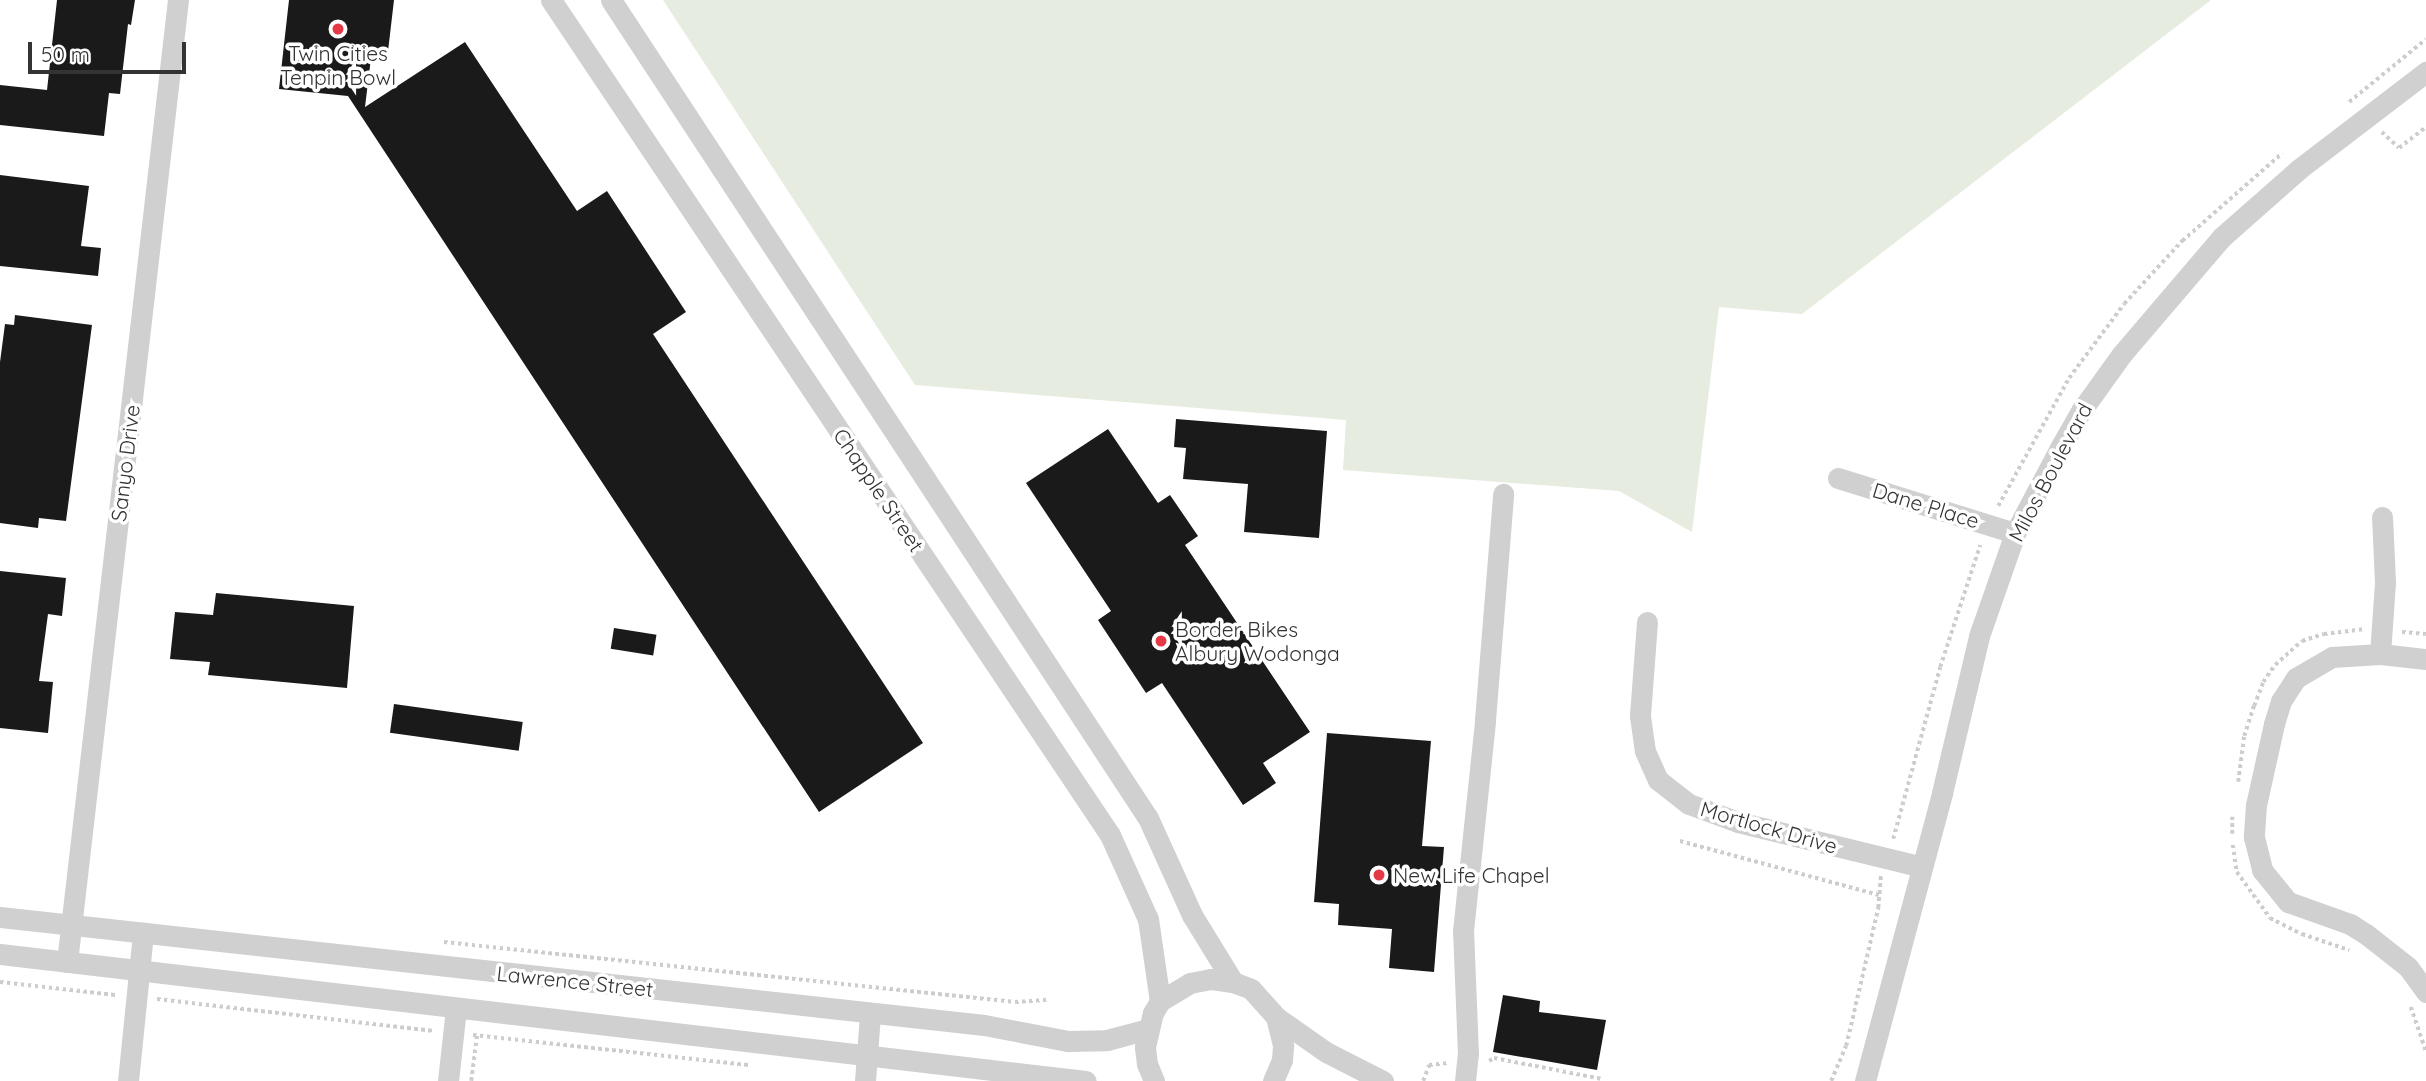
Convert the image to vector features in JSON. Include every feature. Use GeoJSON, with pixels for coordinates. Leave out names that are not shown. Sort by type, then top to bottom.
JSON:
{"type":"FeatureCollection","features":[{"type":"Feature","properties":{"kind":"street","name":"Sanyo Drive"},"geometry":{"type":"LineString","coordinates":[[67,962],[178,0]]}},
{"type":"Feature","properties":{"kind":"street","name":"Chapple Street"},"geometry":{"type":"LineString","coordinates":[[551,0],[1110,835],[1146,910],[1160,1001]]}},
{"type":"Feature","properties":{"kind":"street"},"geometry":{"type":"LineString","coordinates":[[611,0],[1149,818],[1192,915],[1233,982]]}},
{"type":"Feature","properties":{"kind":"street","name":"Milos Boulevard"},"geometry":{"type":"LineString","coordinates":[[1865,1081],[1922,867],[1979,636],[2015,533],[2081,411],[2122,354],[2189,272],[2231,229],[2299,169],[2426,72]]}},
{"type":"Feature","properties":{"kind":"street","name":"Dane Place"},"geometry":{"type":"LineString","coordinates":[[1838,478],[2015,533]]}},
{"type":"Feature","properties":{"kind":"street"},"geometry":{"type":"LineString","coordinates":[[1466,1073],[1467,967],[1463,931],[1485,720],[1503,494]]}},
{"type":"Feature","properties":{"kind":"street"},"geometry":{"type":"LineString","coordinates":[[2380,654],[2385,582],[2382,517]]}},
{"type":"Feature","properties":{"kind":"street","name":"Mortlock Drive"},"geometry":{"type":"LineString","coordinates":[[1647,622],[1640,716],[1644,751],[1658,780],[1689,804],[1738,822],[1922,867]]}},
{"type":"Feature","properties":{"kind":"street"},"geometry":{"type":"LineString","coordinates":[[2426,659],[2380,654],[2332,657],[2304,671],[2290,685],[2274,724],[2256,805],[2254,837],[2262,870],[2288,902],[2350,924],[2366,934],[2407,967],[2426,992]]}},
{"type":"Feature","properties":{"kind":"street","name":"Lawrence Street"},"geometry":{"type":"LineString","coordinates":[[0,917],[985,1025],[1068,1041],[1107,1040],[1148,1029]]}},
{"type":"Feature","properties":{"kind":"street"},"geometry":{"type":"LineString","coordinates":[[128,1081],[144,933]]}},
{"type":"Feature","properties":{"kind":"street","name":"Lawrence Street"},"geometry":{"type":"LineString","coordinates":[[0,954],[1086,1081]]}},
{"type":"Feature","properties":{"kind":"street"},"geometry":{"type":"LineString","coordinates":[[1154,1081],[1147,1064],[1148,1029],[1160,1001],[1190,983],[1211,979],[1233,982],[1251,989],[1276,1017],[1326,1052],[1383,1081]]}},
{"type":"Feature","properties":{"kind":"street"},"geometry":{"type":"LineString","coordinates":[[448,1081],[456,1009]]}},
{"type":"Feature","properties":{"kind":"street"},"geometry":{"type":"LineString","coordinates":[[865,1081],[870,1014]]}},
{"type":"Feature","properties":{"kind":"street"},"geometry":{"type":"LineString","coordinates":[[1273,1081],[1282,1060],[1283,1046],[1276,1017]]}},
{"type":"Feature","properties":{"kind":"path"},"geometry":{"type":"LineString","coordinates":[[2349,102],[2426,39]]}},
{"type":"Feature","properties":{"kind":"path"},"geometry":{"type":"LineString","coordinates":[[1831,1081],[1846,1046],[1885,859],[1899,825],[1951,632],[1988,525],[2019,463],[2069,378],[2124,304],[2182,241],[2288,149]]}},
{"type":"Feature","properties":{"kind":"path"},"geometry":{"type":"LineString","coordinates":[[2237,788],[2244,736],[2263,682],[2275,664],[2302,641],[2340,631],[2382,630],[2426,634]]}},
{"type":"Feature","properties":{"kind":"path"},"geometry":{"type":"LineString","coordinates":[[2233,814],[2231,827],[2237,872],[2262,911],[2279,925],[2351,951]]}},
{"type":"Feature","properties":{"kind":"path"},"geometry":{"type":"LineString","coordinates":[[1680,841],[1879,895]]}},
{"type":"Feature","properties":{"kind":"path"},"geometry":{"type":"LineString","coordinates":[[434,942],[1014,1002],[1047,1000]]}},
{"type":"Feature","properties":{"kind":"path"},"geometry":{"type":"LineString","coordinates":[[0,982],[115,995]]}},
{"type":"Feature","properties":{"kind":"path"},"geometry":{"type":"LineString","coordinates":[[2404,999],[2418,1022],[2426,1051]]}},
{"type":"Feature","properties":{"kind":"path"},"geometry":{"type":"LineString","coordinates":[[471,1081],[477,1035]]}},
{"type":"Feature","properties":{"kind":"path"},"geometry":{"type":"LineString","coordinates":[[1423,1081],[1426,1067],[1432,1063],[1466,1073],[1494,1058],[1602,1079]]}},
{"type":"Feature","properties":{"kind":"shaded area"},"geometry":{"type":"Polygon","coordinates":[[[663,0],[2211,0],[1802,314],[1719,307],[1692,532],[1619,491],[1343,470],[1346,420],[915,385],[663,0]]]}},
{"type":"Feature","properties":{"kind":"building"},"geometry":{"type":"Polygon","coordinates":[[[57,0],[135,0],[131,25],[128,24],[120,94],[109,93],[104,136],[0,125],[0,85],[47,90],[57,0]]]}},
{"type":"Feature","properties":{"kind":"building"},"geometry":{"type":"Polygon","coordinates":[[[289,0],[394,0],[387,60],[371,58],[365,107],[465,42],[577,211],[607,191],[686,312],[653,334],[923,743],[819,812],[348,96],[279,89],[289,0]]]}},
{"type":"Feature","properties":{"kind":"building"},"geometry":{"type":"Polygon","coordinates":[[[0,175],[89,186],[81,246],[101,248],[98,276],[0,266],[0,175]]]}},
{"type":"Feature","properties":{"kind":"building"},"geometry":{"type":"Polygon","coordinates":[[[15,315],[92,325],[66,521],[39,518],[38,528],[0,523],[0,362],[5,324],[14,325],[15,315]]]}},
{"type":"Feature","properties":{"kind":"building"},"geometry":{"type":"Polygon","coordinates":[[[1176,419],[1327,431],[1319,538],[1244,532],[1248,484],[1183,479],[1186,448],[1174,447],[1176,419]]]}},
{"type":"Feature","properties":{"kind":"building"},"geometry":{"type":"Polygon","coordinates":[[[1108,429],[1158,503],[1170,495],[1198,536],[1185,545],[1310,732],[1263,763],[1276,783],[1243,805],[1162,683],[1146,693],[1098,620],[1111,611],[1026,483],[1108,429]]]}},
{"type":"Feature","properties":{"kind":"building"},"geometry":{"type":"Polygon","coordinates":[[[0,571],[66,578],[62,616],[48,614],[39,681],[53,682],[48,733],[0,728],[0,571]]]}},
{"type":"Feature","properties":{"kind":"building"},"geometry":{"type":"Polygon","coordinates":[[[216,593],[354,606],[347,688],[208,675],[210,662],[170,659],[175,612],[213,615],[216,593]]]}},
{"type":"Feature","properties":{"kind":"building"},"geometry":{"type":"Polygon","coordinates":[[[614,628],[656,635],[653,655],[611,649],[614,628]]]}},
{"type":"Feature","properties":{"kind":"building"},"geometry":{"type":"Polygon","coordinates":[[[394,704],[523,722],[519,751],[390,733],[394,704]]]}},
{"type":"Feature","properties":{"kind":"building","name":"New Life Chapel"},"geometry":{"type":"Polygon","coordinates":[[[1327,733],[1431,741],[1422,846],[1444,847],[1434,972],[1389,968],[1392,929],[1338,925],[1339,904],[1314,902],[1327,733]]]}},
{"type":"Feature","properties":{"kind":"building"},"geometry":{"type":"Polygon","coordinates":[[[1503,995],[1540,1001],[1539,1012],[1606,1020],[1597,1070],[1493,1052],[1503,995]]]}},
{"type":"Feature","properties":{"kind":"place","name":"Twin Cities Tenpin Bowl"},"geometry":{"type":"Point","coordinates":[338,29]}},
{"type":"Feature","properties":{"kind":"place","name":"Border Bikes Albury Wodonga"},"geometry":{"type":"Point","coordinates":[1161,641]}},
{"type":"Feature","properties":{"kind":"place","name":"New Life Chapel"},"geometry":{"type":"Point","coordinates":[1379,875]}}]}
